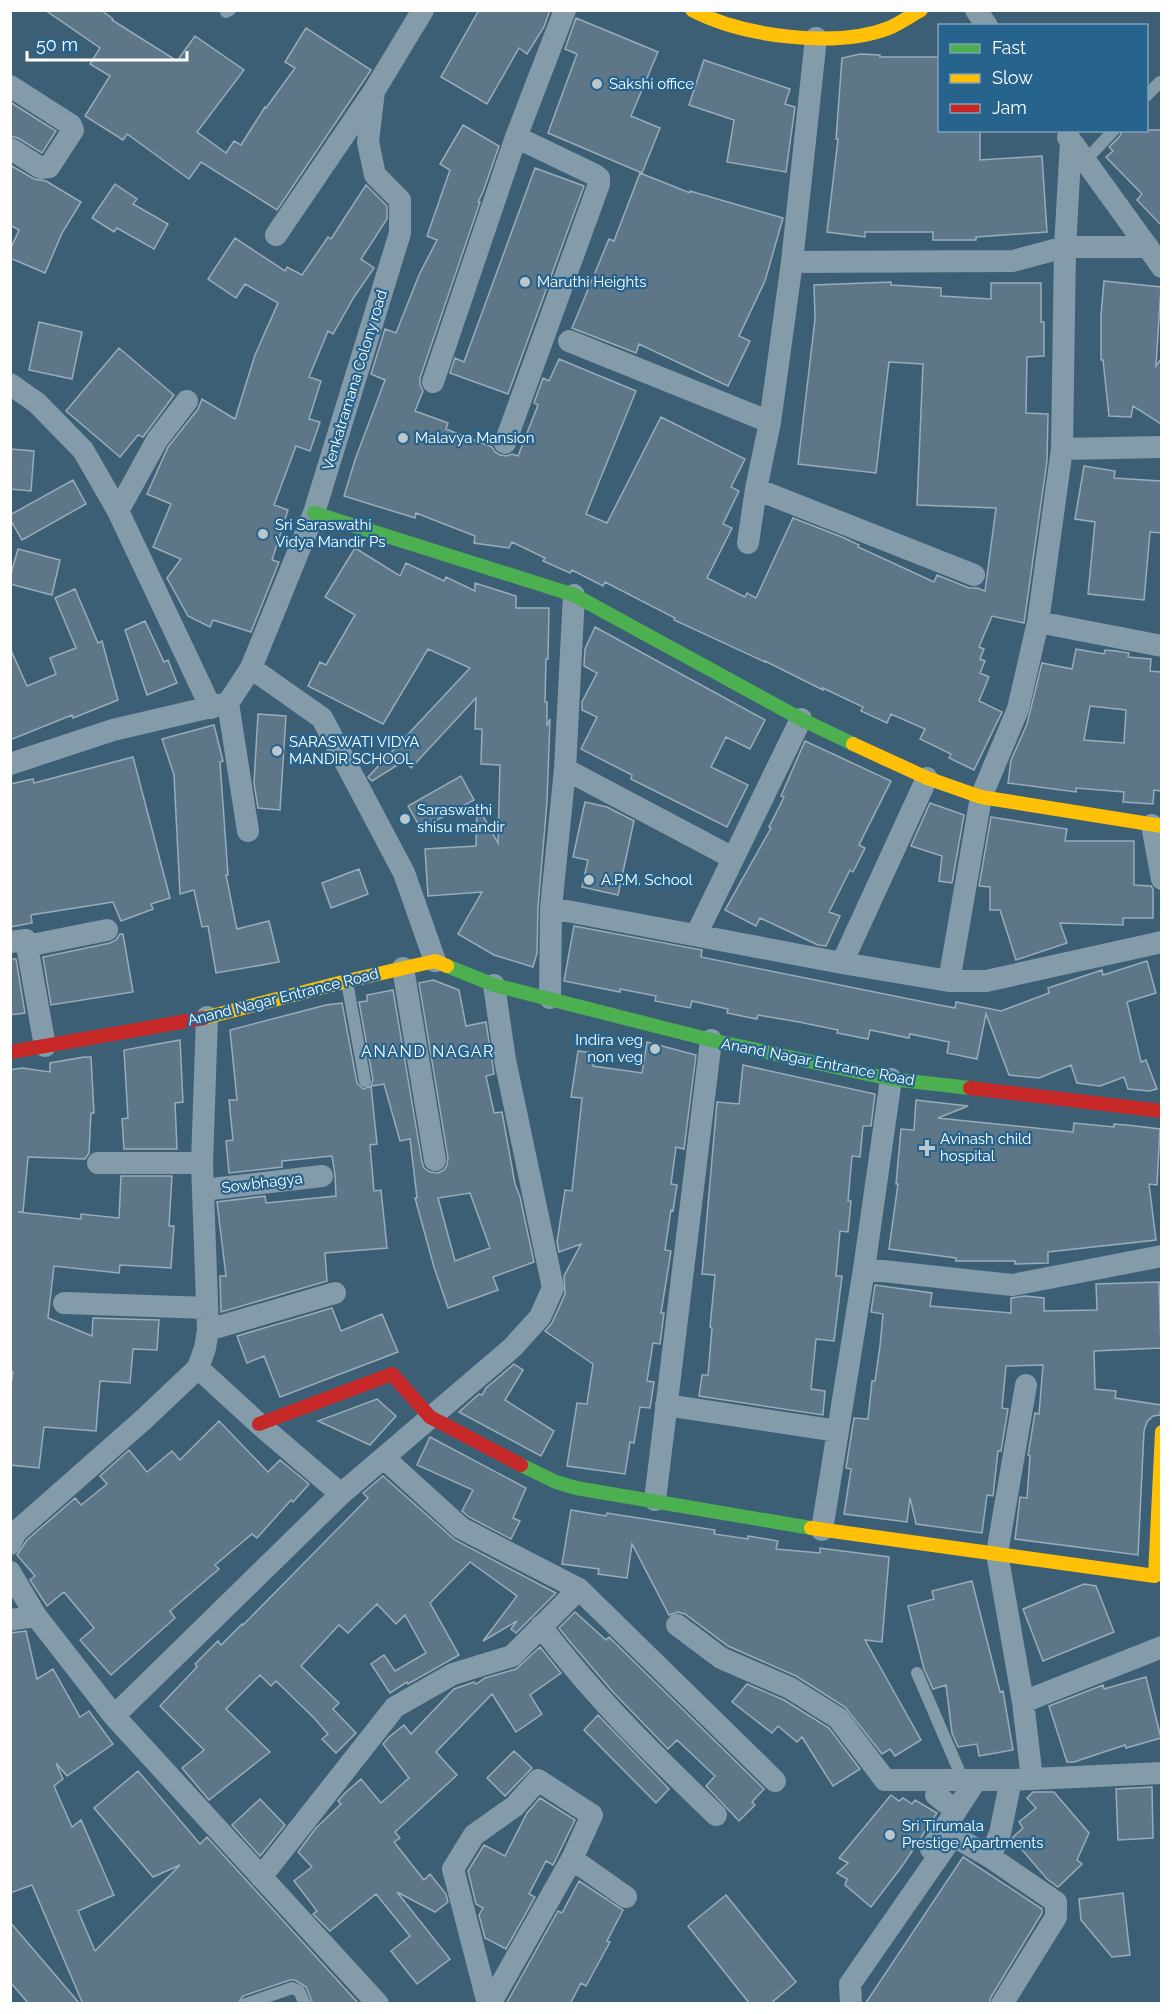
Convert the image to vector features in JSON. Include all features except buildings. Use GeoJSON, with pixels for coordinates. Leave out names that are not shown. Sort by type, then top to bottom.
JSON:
{"type":"FeatureCollection","features":[{"type":"Feature","properties":{"kind":"street"},"geometry":{"type":"LineString","coordinates":[[276,235],[374,91],[423,10]]}},
{"type":"Feature","properties":{"kind":"street"},"geometry":{"type":"LineString","coordinates":[[433,382],[516,137],[565,10]]}},
{"type":"Feature","properties":{"kind":"street"},"geometry":{"type":"LineString","coordinates":[[692,10],[711,20],[778,36],[842,39],[888,27],[921,10]]}},
{"type":"Feature","properties":{"kind":"street"},"geometry":{"type":"LineString","coordinates":[[976,10],[986,24]]}},
{"type":"Feature","properties":{"kind":"street"},"geometry":{"type":"LineString","coordinates":[[748,543],[770,422],[792,262],[816,38]]}},
{"type":"Feature","properties":{"kind":"street"},"geometry":{"type":"LineString","coordinates":[[10,86],[71,125],[73,130],[49,167],[41,168],[11,149]]}},
{"type":"Feature","properties":{"kind":"street","name":"Venkatramana Colony road"},"geometry":{"type":"LineString","coordinates":[[219,705],[251,668],[314,513],[400,233],[400,200],[375,175],[368,142],[374,91]]}},
{"type":"Feature","properties":{"kind":"street"},"geometry":{"type":"LineString","coordinates":[[1067,136],[1161,267]]}},
{"type":"Feature","properties":{"kind":"street"},"geometry":{"type":"LineString","coordinates":[[950,981],[981,797],[1018,709],[1038,622],[1062,449],[1067,136]]}},
{"type":"Feature","properties":{"kind":"street"},"geometry":{"type":"LineString","coordinates":[[505,443],[599,184],[599,178],[595,175],[516,137]]}},
{"type":"Feature","properties":{"kind":"street"},"geometry":{"type":"LineString","coordinates":[[792,262],[1013,261],[1065,247],[1148,247]]}},
{"type":"Feature","properties":{"kind":"street"},"geometry":{"type":"LineString","coordinates":[[569,341],[770,422]]}},
{"type":"Feature","properties":{"kind":"street"},"geometry":{"type":"LineString","coordinates":[[10,384],[37,403],[83,450],[118,511],[219,705],[248,831]]}},
{"type":"Feature","properties":{"kind":"street"},"geometry":{"type":"LineString","coordinates":[[118,511],[157,440],[187,401]]}},
{"type":"Feature","properties":{"kind":"street"},"geometry":{"type":"LineString","coordinates":[[1062,449],[1161,447]]}},
{"type":"Feature","properties":{"kind":"street"},"geometry":{"type":"LineString","coordinates":[[756,489],[974,575]]}},
{"type":"Feature","properties":{"kind":"street"},"geometry":{"type":"LineString","coordinates":[[314,513],[574,595],[801,719],[927,778],[981,797],[1157,826],[1161,879]]}},
{"type":"Feature","properties":{"kind":"street"},"geometry":{"type":"LineString","coordinates":[[550,998],[551,908],[565,769],[574,595]]}},
{"type":"Feature","properties":{"kind":"street"},"geometry":{"type":"LineString","coordinates":[[1038,622],[1161,646]]}},
{"type":"Feature","properties":{"kind":"street"},"geometry":{"type":"LineString","coordinates":[[251,668],[322,718],[404,873],[435,961]]}},
{"type":"Feature","properties":{"kind":"street"},"geometry":{"type":"LineString","coordinates":[[10,764],[113,730],[219,705]]}},
{"type":"Feature","properties":{"kind":"street"},"geometry":{"type":"LineString","coordinates":[[696,935],[801,719]]}},
{"type":"Feature","properties":{"kind":"street"},"geometry":{"type":"LineString","coordinates":[[565,769],[733,858]]}},
{"type":"Feature","properties":{"kind":"street"},"geometry":{"type":"LineString","coordinates":[[842,963],[927,778]]}},
{"type":"Feature","properties":{"kind":"street"},"geometry":{"type":"LineString","coordinates":[[551,908],[950,981],[986,981],[1161,942]]}},
{"type":"Feature","properties":{"kind":"street"},"geometry":{"type":"LineString","coordinates":[[45,1046],[19,944],[107,930]]}},
{"type":"Feature","properties":{"kind":"street","name":"Anand Nagar Entrance Road"},"geometry":{"type":"LineString","coordinates":[[10,1052],[207,1017],[435,961],[494,985],[711,1040],[891,1079],[1161,1111]]}},
{"type":"Feature","properties":{"kind":"street"},"geometry":{"type":"LineString","coordinates":[[403,968],[435,1160]]}},
{"type":"Feature","properties":{"kind":"street"},"geometry":{"type":"LineString","coordinates":[[114,1716],[340,1494],[513,1347],[540,1317],[553,1288],[505,1060],[494,985]]}},
{"type":"Feature","properties":{"kind":"street"},"geometry":{"type":"LineString","coordinates":[[10,1544],[16,1532],[198,1368],[205,1348],[207,1319],[202,1163],[207,1017]]}},
{"type":"Feature","properties":{"kind":"street"},"geometry":{"type":"LineString","coordinates":[[655,1500],[711,1040]]}},
{"type":"Feature","properties":{"kind":"street"},"geometry":{"type":"LineString","coordinates":[[822,1530],[864,1269],[891,1079]]}},
{"type":"Feature","properties":{"kind":"street"},"geometry":{"type":"LineString","coordinates":[[98,1163],[202,1163]]}},
{"type":"Feature","properties":{"kind":"street","name":"Sowbhagya"},"geometry":{"type":"LineString","coordinates":[[203,1190],[322,1176]]}},
{"type":"Feature","properties":{"kind":"street"},"geometry":{"type":"LineString","coordinates":[[864,1269],[1012,1285],[1161,1256]]}},
{"type":"Feature","properties":{"kind":"street"},"geometry":{"type":"LineString","coordinates":[[64,1303],[207,1319],[335,1293]]}},
{"type":"Feature","properties":{"kind":"street"},"geometry":{"type":"LineString","coordinates":[[198,1368],[340,1494]]}},
{"type":"Feature","properties":{"kind":"street"},"geometry":{"type":"LineString","coordinates":[[259,1424],[392,1374],[430,1417],[556,1482],[576,1488],[822,1530],[997,1552],[1155,1576],[1161,1432]]}},
{"type":"Feature","properties":{"kind":"street"},"geometry":{"type":"LineString","coordinates":[[990,1857],[1021,1779],[1023,1702],[997,1552],[1026,1385]]}},
{"type":"Feature","properties":{"kind":"street"},"geometry":{"type":"LineString","coordinates":[[666,1405],[838,1431]]}},
{"type":"Feature","properties":{"kind":"street"},"geometry":{"type":"LineString","coordinates":[[384,1458],[461,1528],[579,1589],[776,1781]]}},
{"type":"Feature","properties":{"kind":"street"},"geometry":{"type":"LineString","coordinates":[[10,1572],[36,1616],[114,1716],[378,2004]]}},
{"type":"Feature","properties":{"kind":"street"},"geometry":{"type":"LineString","coordinates":[[261,1877],[395,1707],[453,1674],[512,1656],[579,1589]]}},
{"type":"Feature","properties":{"kind":"street"},"geometry":{"type":"LineString","coordinates":[[10,1620],[36,1616]]}},
{"type":"Feature","properties":{"kind":"street"},"geometry":{"type":"LineString","coordinates":[[677,1625],[721,1658],[790,1688],[838,1718],[885,1780],[1021,1779],[1161,1773]]}},
{"type":"Feature","properties":{"kind":"street"},"geometry":{"type":"LineString","coordinates":[[541,1626],[583,1679],[642,1743],[716,1815]]}},
{"type":"Feature","properties":{"kind":"street"},"geometry":{"type":"LineString","coordinates":[[1023,1702],[1161,1647]]}},
{"type":"Feature","properties":{"kind":"street"},"geometry":{"type":"LineString","coordinates":[[538,1780],[592,1815],[572,1859],[489,2004],[453,1869],[474,1835],[515,1806],[538,1780]]}},
{"type":"Feature","properties":{"kind":"street"},"geometry":{"type":"LineString","coordinates":[[891,1911],[956,1810],[969,1780]]}},
{"type":"Feature","properties":{"kind":"street"},"geometry":{"type":"LineString","coordinates":[[936,1795],[956,1810]]}},
{"type":"Feature","properties":{"kind":"street"},"geometry":{"type":"LineString","coordinates":[[851,2004],[850,1984],[950,1840],[957,1838],[990,1857],[1056,1902],[1056,1917],[1002,2004]]}},
{"type":"Feature","properties":{"kind":"street"},"geometry":{"type":"LineString","coordinates":[[572,1859],[626,1897]]}},
{"type":"Feature","properties":{"kind":"lane"},"geometry":{"type":"LineString","coordinates":[[1148,94],[1160,82]]}},
{"type":"Feature","properties":{"kind":"lane"},"geometry":{"type":"LineString","coordinates":[[1086,160],[1112,132]]}},
{"type":"Feature","properties":{"kind":"lane"},"geometry":{"type":"LineString","coordinates":[[347,981],[365,1081]]}},
{"type":"Feature","properties":{"kind":"lane"},"geometry":{"type":"LineString","coordinates":[[917,1673],[969,1780]]}},
{"type":"Feature","properties":{"kind":"lane"},"geometry":{"type":"LineString","coordinates":[[246,2004],[292,1988],[299,1991],[304,2004]]}},
{"type":"Feature","properties":{"kind":"traffic: fast"},"geometry":{"type":"LineString","coordinates":[[314,513],[574,595],[801,719],[853,744]]}},
{"type":"Feature","properties":{"kind":"traffic: fast"},"geometry":{"type":"LineString","coordinates":[[447,966],[494,985],[711,1040],[891,1079],[970,1088]]}},
{"type":"Feature","properties":{"kind":"traffic: fast"},"geometry":{"type":"LineString","coordinates":[[521,1465],[556,1482],[576,1488],[811,1528]]}},
{"type":"Feature","properties":{"kind":"traffic: slow"},"geometry":{"type":"LineString","coordinates":[[692,10],[736,27],[762,33],[816,38],[842,38],[867,34],[889,28],[921,10]]}},
{"type":"Feature","properties":{"kind":"traffic: slow"},"geometry":{"type":"LineString","coordinates":[[853,744],[927,778],[981,797],[1162,826]]}},
{"type":"Feature","properties":{"kind":"traffic: slow"},"geometry":{"type":"LineString","coordinates":[[204,1018],[435,961],[447,966]]}},
{"type":"Feature","properties":{"kind":"traffic: slow"},"geometry":{"type":"LineString","coordinates":[[811,1528],[1155,1576],[1162,1432]]}},
{"type":"Feature","properties":{"kind":"traffic: jam"},"geometry":{"type":"LineString","coordinates":[[10,1052],[204,1018]]}},
{"type":"Feature","properties":{"kind":"traffic: jam"},"geometry":{"type":"LineString","coordinates":[[970,1088],[1162,1111]]}},
{"type":"Feature","properties":{"kind":"traffic: jam"},"geometry":{"type":"LineString","coordinates":[[259,1424],[392,1374],[430,1417],[521,1465]]}},
{"type":"Feature","properties":{"kind":"place","name":"Sakshi office"},"geometry":{"type":"Point","coordinates":[597,84]}},
{"type":"Feature","properties":{"kind":"place","name":"Maruthi Heights"},"geometry":{"type":"Point","coordinates":[525,282]}},
{"type":"Feature","properties":{"kind":"place","name":"Malavya Mansion"},"geometry":{"type":"Point","coordinates":[403,438]}},
{"type":"Feature","properties":{"kind":"place","name":"Sri Saraswathi Vidya Mandir Ps"},"geometry":{"type":"Point","coordinates":[263,534]}},
{"type":"Feature","properties":{"kind":"place","name":"SARASWATI VIDYA MANDIR SCHOOL"},"geometry":{"type":"Point","coordinates":[277,751]}},
{"type":"Feature","properties":{"kind":"place","name":"Saraswathi shisu mandir"},"geometry":{"type":"Point","coordinates":[405,819]}},
{"type":"Feature","properties":{"kind":"place","name":"A.P.M. School"},"geometry":{"type":"Point","coordinates":[589,880]}},
{"type":"Feature","properties":{"kind":"place","name":"Indira veg non veg"},"geometry":{"type":"Point","coordinates":[655,1049]}},
{"type":"Feature","properties":{"kind":"place","name":"Avinash child hospital"},"geometry":{"type":"Point","coordinates":[927,1148]}},
{"type":"Feature","properties":{"kind":"place","name":"Sri Tirumala Prestige Apartments"},"geometry":{"type":"Point","coordinates":[890,1835]}},
{"type":"Feature","properties":{"kind":"district","name":"ANAND NAGAR"},"geometry":{"type":"Point","coordinates":[428,1051]}}]}
